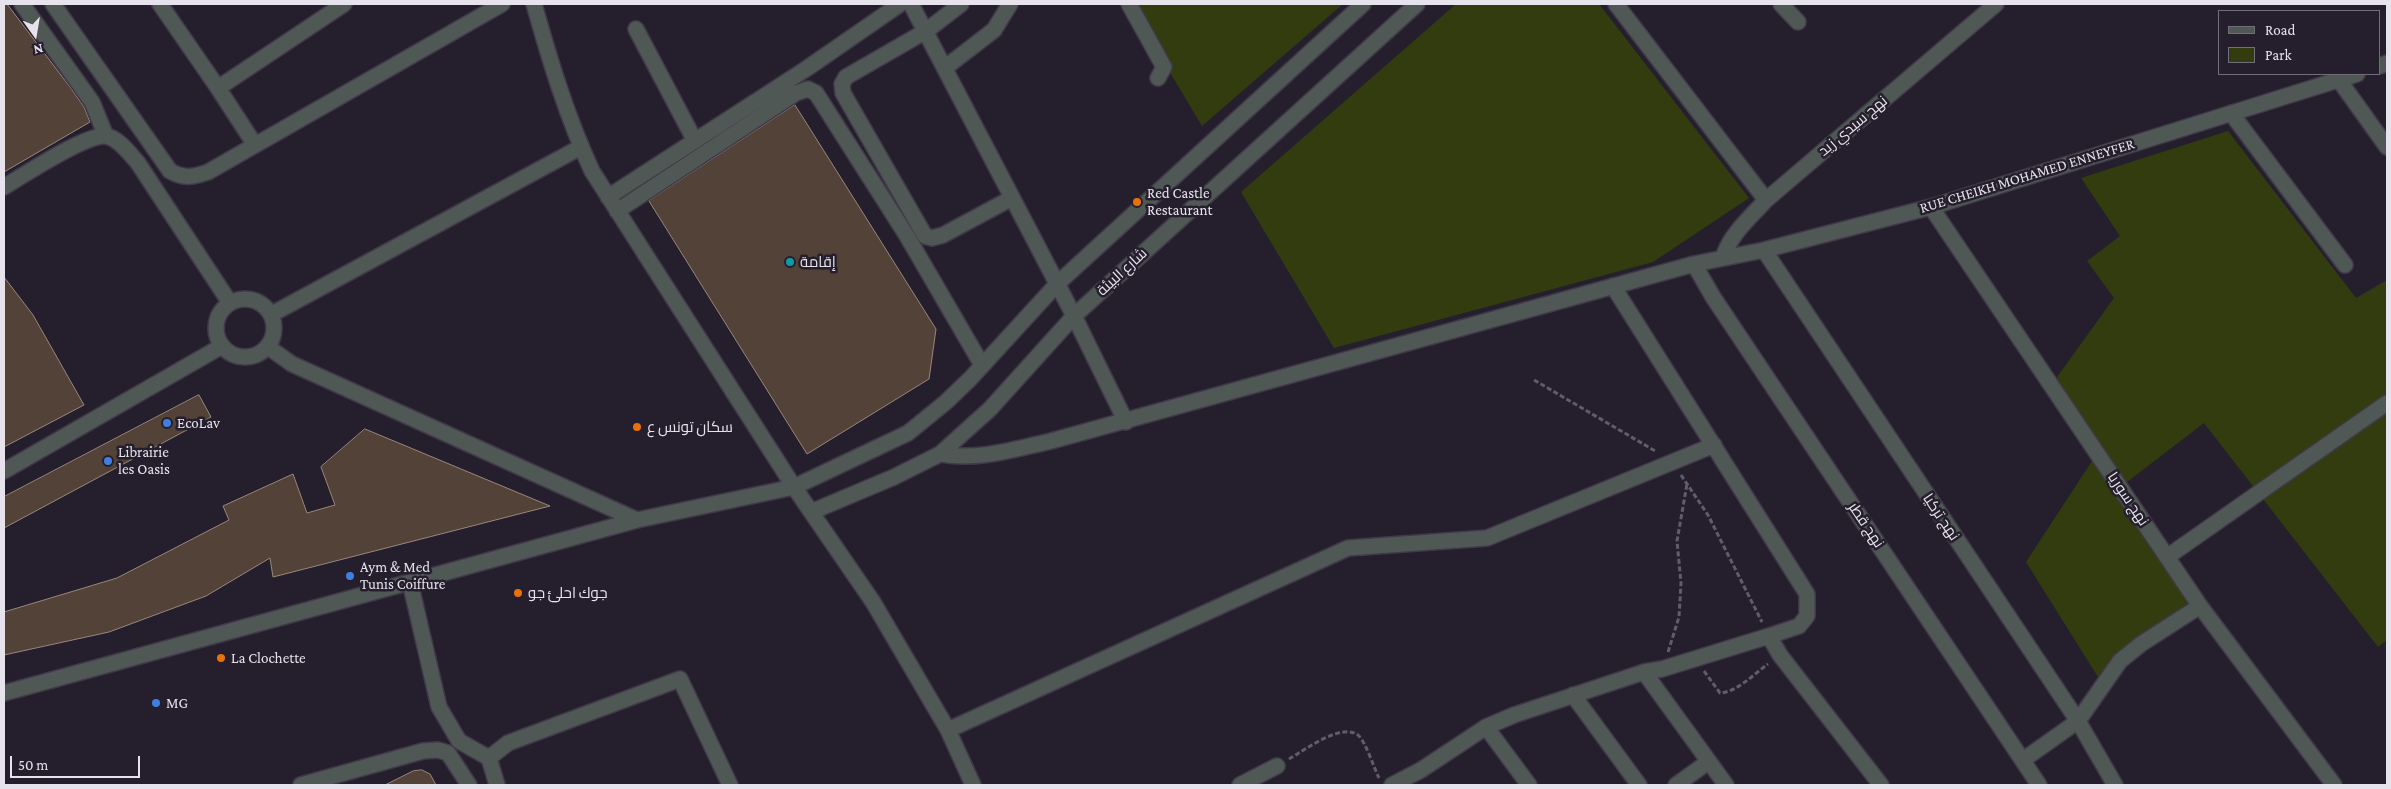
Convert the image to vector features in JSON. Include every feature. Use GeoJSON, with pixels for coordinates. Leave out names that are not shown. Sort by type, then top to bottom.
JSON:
{"type":"FeatureCollection","features":[{"type":"Feature","properties":{"kind":"street"},"geometry":{"type":"LineString","coordinates":[[22,4],[92,102],[106,136],[120,144],[138,163],[230,303]]}},
{"type":"Feature","properties":{"kind":"street"},"geometry":{"type":"LineString","coordinates":[[53,4],[170,171],[181,177],[195,176],[208,172],[502,4]]}},
{"type":"Feature","properties":{"kind":"street"},"geometry":{"type":"LineString","coordinates":[[160,4],[255,145]]}},
{"type":"Feature","properties":{"kind":"street"},"geometry":{"type":"LineString","coordinates":[[218,88],[344,4]]}},
{"type":"Feature","properties":{"kind":"street"},"geometry":{"type":"LineString","coordinates":[[534,4],[549,59],[581,147],[592,171],[794,487],[873,602],[948,730],[973,785]]}},
{"type":"Feature","properties":{"kind":"street"},"geometry":{"type":"LineString","coordinates":[[608,197],[806,69],[900,4]]}},
{"type":"Feature","properties":{"kind":"street"},"geometry":{"type":"LineString","coordinates":[[911,4],[946,67],[1074,316],[1126,422]]}},
{"type":"Feature","properties":{"kind":"street"},"geometry":{"type":"LineString","coordinates":[[961,4],[926,32],[846,76],[842,84],[843,92],[925,236],[932,238],[943,235],[1012,198]]}},
{"type":"Feature","properties":{"kind":"street"},"geometry":{"type":"LineString","coordinates":[[946,67],[994,30],[1010,4]]}},
{"type":"Feature","properties":{"kind":"street"},"geometry":{"type":"LineString","coordinates":[[1129,4],[1164,66],[1158,78]]}},
{"type":"Feature","properties":{"kind":"street"},"geometry":{"type":"LineString","coordinates":[[4,693],[637,520],[794,487],[908,433],[946,402],[1057,284],[1363,4]]}},
{"type":"Feature","properties":{"kind":"street","name":"شارع البيئة"},"geometry":{"type":"LineString","coordinates":[[811,512],[894,477],[940,454],[990,409],[1074,316],[1417,4]]}},
{"type":"Feature","properties":{"kind":"street"},"geometry":{"type":"LineString","coordinates":[[1782,4],[1798,22]]}},
{"type":"Feature","properties":{"kind":"street","name":"نهج سيدي زيد"},"geometry":{"type":"LineString","coordinates":[[1723,258],[1735,234],[1766,200],[1994,4]]}},
{"type":"Feature","properties":{"kind":"street"},"geometry":{"type":"LineString","coordinates":[[1625,7],[1766,200]]}},
{"type":"Feature","properties":{"kind":"street"},"geometry":{"type":"LineString","coordinates":[[636,29],[695,141]]}},
{"type":"Feature","properties":{"kind":"street","name":"RUE CHEIKH MOHAMED ENNEYFER"},"geometry":{"type":"LineString","coordinates":[[940,454],[969,456],[989,454],[1052,442],[1694,264],[1764,250],[1931,207],[2354,75]]}},
{"type":"Feature","properties":{"kind":"street"},"geometry":{"type":"LineString","coordinates":[[2339,80],[2387,146]]}},
{"type":"Feature","properties":{"kind":"street"},"geometry":{"type":"LineString","coordinates":[[617,211],[796,93],[808,89],[816,93],[907,236],[982,365]]}},
{"type":"Feature","properties":{"kind":"street"},"geometry":{"type":"LineString","coordinates":[[2231,113],[2345,265]]}},
{"type":"Feature","properties":{"kind":"street"},"geometry":{"type":"LineString","coordinates":[[4,187],[69,149],[92,138],[106,136]]}},
{"type":"Feature","properties":{"kind":"street"},"geometry":{"type":"LineString","coordinates":[[272,314],[581,147]]}},
{"type":"Feature","properties":{"kind":"street","name":"نهج سوريا"},"geometry":{"type":"LineString","coordinates":[[1931,207],[2200,606],[2334,785]]}},
{"type":"Feature","properties":{"kind":"street","name":"نهج تركيا"},"geometry":{"type":"LineString","coordinates":[[1764,250],[2078,721],[2116,785]]}},
{"type":"Feature","properties":{"kind":"street","name":"نهج قطر"},"geometry":{"type":"LineString","coordinates":[[1694,264],[1713,297],[2039,785]]}},
{"type":"Feature","properties":{"kind":"street"},"geometry":{"type":"LineString","coordinates":[[1392,785],[1421,770],[1486,727],[1644,672],[1662,669],[1799,626],[1807,616],[1807,594],[1613,286]]}},
{"type":"Feature","properties":{"kind":"street"},"geometry":{"type":"LineString","coordinates":[[239,299],[258,301],[272,314],[275,332],[268,347],[253,357],[244,358],[228,352],[222,346],[216,327],[223,309],[230,303],[239,299]]}},
{"type":"Feature","properties":{"kind":"street"},"geometry":{"type":"LineString","coordinates":[[4,471],[222,346]]}},
{"type":"Feature","properties":{"kind":"street"},"geometry":{"type":"LineString","coordinates":[[268,347],[292,364],[637,520]]}},
{"type":"Feature","properties":{"kind":"street"},"geometry":{"type":"LineString","coordinates":[[2167,557],[2387,403]]}},
{"type":"Feature","properties":{"kind":"street"},"geometry":{"type":"LineString","coordinates":[[948,730],[1348,548],[1486,538],[1714,445]]}},
{"type":"Feature","properties":{"kind":"street"},"geometry":{"type":"LineString","coordinates":[[410,582],[440,707],[459,740],[489,758],[497,785]]}},
{"type":"Feature","properties":{"kind":"street"},"geometry":{"type":"LineString","coordinates":[[2023,760],[2078,721],[2120,661],[2141,644],[2200,606]]}},
{"type":"Feature","properties":{"kind":"street"},"geometry":{"type":"LineString","coordinates":[[1769,636],[1780,655],[1881,785]]}},
{"type":"Feature","properties":{"kind":"street"},"geometry":{"type":"LineString","coordinates":[[1644,672],[1726,785]]}},
{"type":"Feature","properties":{"kind":"street"},"geometry":{"type":"LineString","coordinates":[[489,758],[508,743],[680,679],[730,785]]}},
{"type":"Feature","properties":{"kind":"street"},"geometry":{"type":"LineString","coordinates":[[1574,695],[1639,785]]}},
{"type":"Feature","properties":{"kind":"street"},"geometry":{"type":"LineString","coordinates":[[1486,727],[1530,785]]}},
{"type":"Feature","properties":{"kind":"street"},"geometry":{"type":"LineString","coordinates":[[307,784],[423,751],[438,750],[448,753],[469,785]]}},
{"type":"Feature","properties":{"kind":"street"},"geometry":{"type":"LineString","coordinates":[[1676,785],[1708,762]]}},
{"type":"Feature","properties":{"kind":"street"},"geometry":{"type":"LineString","coordinates":[[1240,785],[1277,766]]}},
{"type":"Feature","properties":{"kind":"path"},"geometry":{"type":"LineString","coordinates":[[1534,380],[1672,461],[1708,515],[1769,636]]}},
{"type":"Feature","properties":{"kind":"path"},"geometry":{"type":"LineString","coordinates":[[1662,669],[1679,617],[1681,583],[1677,541],[1687,484]]}},
{"type":"Feature","properties":{"kind":"path"},"geometry":{"type":"LineString","coordinates":[[1695,659],[1720,693],[1733,690],[1780,655]]}},
{"type":"Feature","properties":{"kind":"path"},"geometry":{"type":"LineString","coordinates":[[1277,766],[1334,733],[1348,731],[1359,736],[1382,785]]}},
{"type":"Feature","properties":{"kind":"green space"},"geometry":{"type":"Polygon","coordinates":[[[1129,4],[1343,4],[1202,126],[1129,4]]]}},
{"type":"Feature","properties":{"kind":"green space"},"geometry":{"type":"Polygon","coordinates":[[[1456,4],[1599,4],[1749,198],[1653,262],[1334,348],[1241,192],[1456,4]]]}},
{"type":"Feature","properties":{"kind":"green space"},"geometry":{"type":"Polygon","coordinates":[[[2228,131],[2356,298],[2387,280],[2387,640],[2378,647],[2204,423],[2127,482],[2202,593],[2122,650],[2098,677],[2026,562],[2094,458],[2047,391],[2114,298],[2087,261],[2120,236],[2081,178],[2228,131]]]}},
{"type":"Feature","properties":{"kind":"building"},"geometry":{"type":"Polygon","coordinates":[[[4,4],[7,4],[70,87],[84,107],[90,122],[4,172],[4,4]]]}},
{"type":"Feature","properties":{"kind":"building","name":"إقامة"},"geometry":{"type":"Polygon","coordinates":[[[795,105],[936,329],[929,379],[807,454],[649,201],[795,105]]]}},
{"type":"Feature","properties":{"kind":"building"},"geometry":{"type":"Polygon","coordinates":[[[4,277],[33,315],[84,405],[4,447],[4,277]]]}},
{"type":"Feature","properties":{"kind":"building"},"geometry":{"type":"Polygon","coordinates":[[[199,395],[211,417],[4,528],[4,497],[199,395]]]}},
{"type":"Feature","properties":{"kind":"building"},"geometry":{"type":"Polygon","coordinates":[[[365,429],[550,506],[273,577],[270,558],[206,596],[109,632],[4,655],[4,612],[117,578],[229,520],[223,506],[293,474],[307,513],[335,505],[321,467],[365,429]]]}},
{"type":"Feature","properties":{"kind":"building"},"geometry":{"type":"Polygon","coordinates":[[[422,770],[430,774],[436,785],[385,785],[413,771],[422,770]]]}},
{"type":"Feature","properties":{"kind":"place","name":"Red Castle Restaurant"},"geometry":{"type":"Point","coordinates":[1137,202]}},
{"type":"Feature","properties":{"kind":"place","name":"إقامة"},"geometry":{"type":"Point","coordinates":[790,262]}},
{"type":"Feature","properties":{"kind":"place","name":"EcoLav"},"geometry":{"type":"Point","coordinates":[167,423]}},
{"type":"Feature","properties":{"kind":"place","name":"سكان تونس ع"},"geometry":{"type":"Point","coordinates":[637,427]}},
{"type":"Feature","properties":{"kind":"place","name":"Librairie les Oasis"},"geometry":{"type":"Point","coordinates":[108,461]}},
{"type":"Feature","properties":{"kind":"place","name":"Aym & Med Tunis Coiffure"},"geometry":{"type":"Point","coordinates":[350,576]}},
{"type":"Feature","properties":{"kind":"place","name":"جوك احلئ جو"},"geometry":{"type":"Point","coordinates":[518,593]}},
{"type":"Feature","properties":{"kind":"place","name":"La Clochette"},"geometry":{"type":"Point","coordinates":[221,658]}},
{"type":"Feature","properties":{"kind":"place","name":"MG"},"geometry":{"type":"Point","coordinates":[156,703]}}]}
